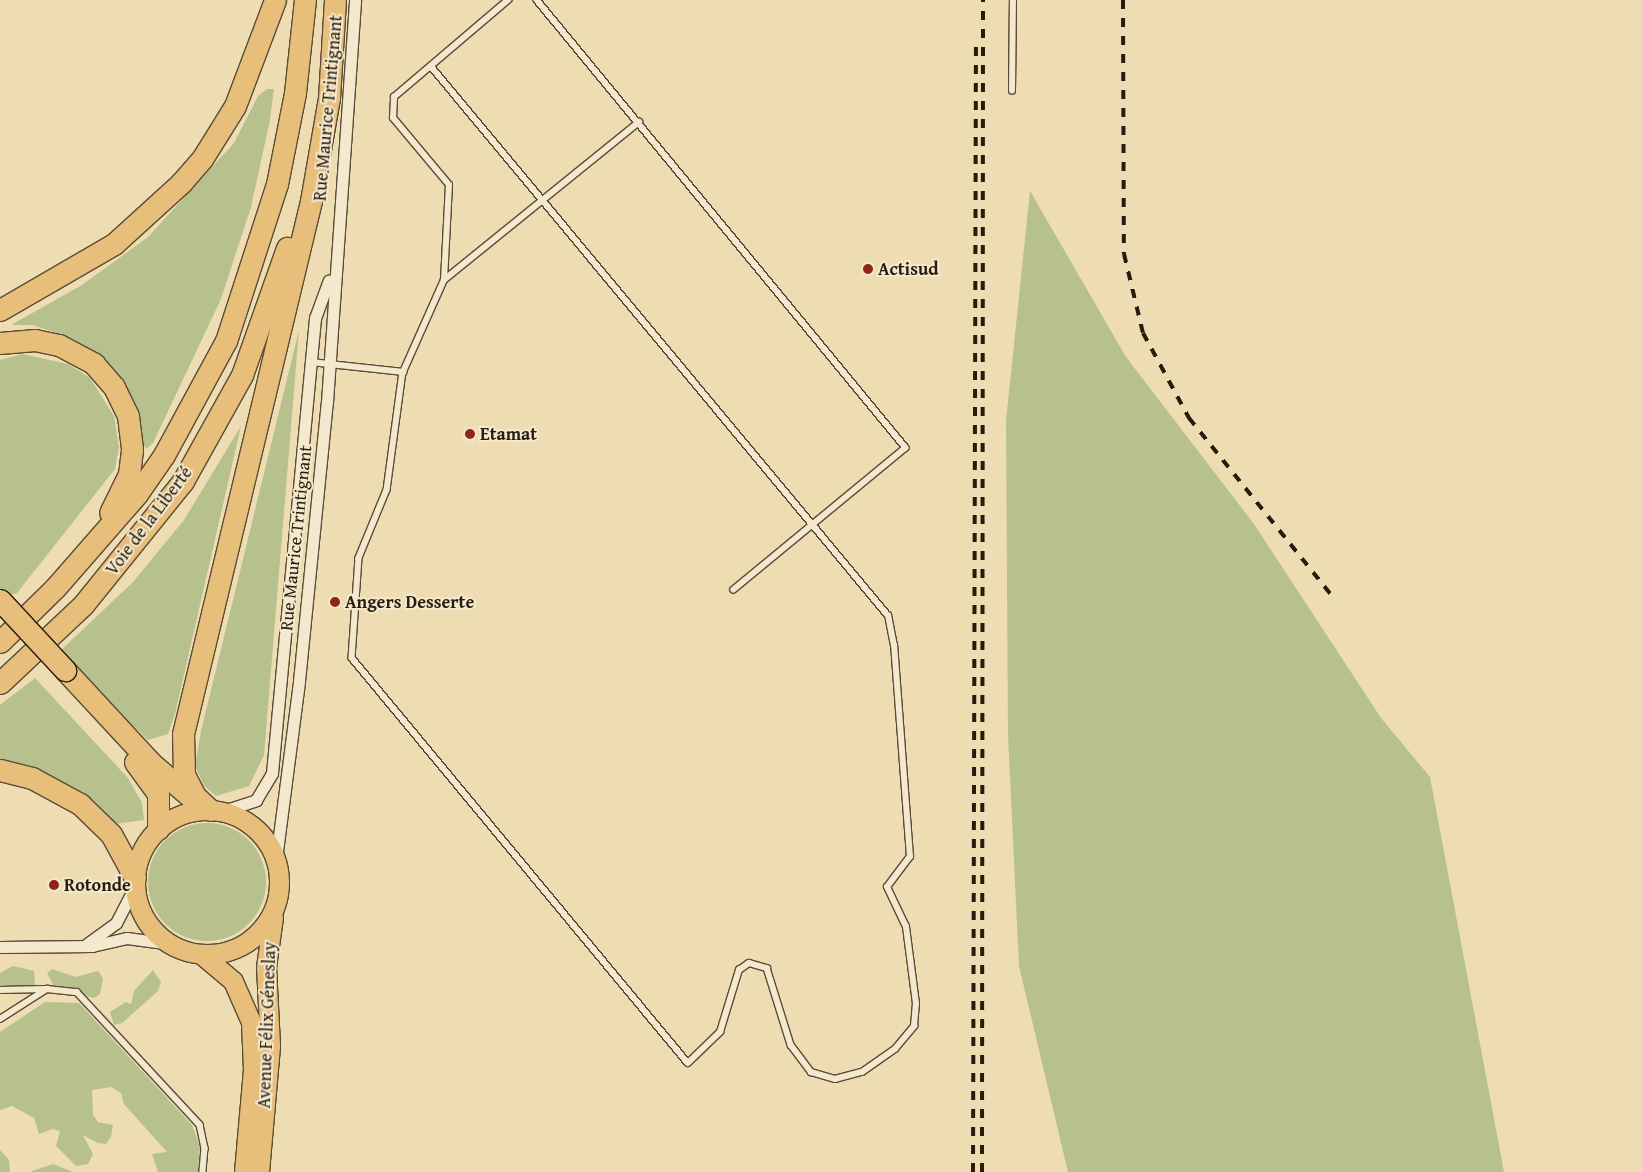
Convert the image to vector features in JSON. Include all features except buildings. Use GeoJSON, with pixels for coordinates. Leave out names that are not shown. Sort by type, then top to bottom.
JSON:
{"type":"FeatureCollection","features":[{"type":"Feature","properties":{"kind":"highway"},"geometry":{"type":"LineString","coordinates":[[0,310],[114,244],[181,183],[202,159],[235,106],[275,0]]}},
{"type":"Feature","properties":{"kind":"highway","name":"Voie de la Liberté"},"geometry":{"type":"LineString","coordinates":[[0,642],[88,552],[164,455],[226,341],[277,184],[295,93],[305,0]]}},
{"type":"Feature","properties":{"kind":"highway"},"geometry":{"type":"LineString","coordinates":[[217,811],[195,796],[184,774],[184,734],[311,201],[329,98],[334,0]]}},
{"type":"Feature","properties":{"kind":"highway","name":"Voie de la Liberté"},"geometry":{"type":"LineString","coordinates":[[0,683],[82,605],[163,509],[227,405],[270,303],[306,168],[334,0]]}},
{"type":"Feature","properties":{"kind":"highway"},"geometry":{"type":"LineString","coordinates":[[0,343],[35,340],[69,349],[106,375],[123,401],[131,431],[129,474],[88,552]]}},
{"type":"Feature","properties":{"kind":"highway"},"geometry":{"type":"LineString","coordinates":[[0,600],[152,783],[160,806],[158,829]]}},
{"type":"Feature","properties":{"kind":"highway"},"geometry":{"type":"LineString","coordinates":[[0,617],[152,763],[217,811]]}},
{"type":"Feature","properties":{"kind":"highway"},"geometry":{"type":"LineString","coordinates":[[0,770],[32,778],[80,804],[111,834],[135,882]]}},
{"type":"Feature","properties":{"kind":"main road"},"geometry":{"type":"LineString","coordinates":[[217,811],[258,832],[276,859],[280,884],[275,908],[263,928],[246,943],[224,952],[201,954],[170,944],[152,929],[140,909],[135,882],[138,860],[158,829],[174,818],[217,811]]}},
{"type":"Feature","properties":{"kind":"main road","name":"Avenue Félix Géneslay"},"geometry":{"type":"LineString","coordinates":[[259,1172],[270,1045],[266,967],[275,908]]}},
{"type":"Feature","properties":{"kind":"main road","name":"Avenue Félix Géneslay"},"geometry":{"type":"LineString","coordinates":[[201,954],[233,981],[251,1022],[252,1069],[244,1172]]}},
{"type":"Feature","properties":{"kind":"street","name":"Rue Maurice Trintignant"},"geometry":{"type":"LineString","coordinates":[[276,859],[299,681],[329,364],[336,218],[354,0]]}},
{"type":"Feature","properties":{"kind":"street","name":"Rue Maurice Trintignant"},"geometry":{"type":"LineString","coordinates":[[217,811],[256,800],[272,773],[315,318],[328,282],[336,218]]}},
{"type":"Feature","properties":{"kind":"street"},"geometry":{"type":"LineString","coordinates":[[81,946],[116,923],[135,882]]}},
{"type":"Feature","properties":{"kind":"street"},"geometry":{"type":"LineString","coordinates":[[0,947],[81,946],[127,938],[170,944]]}},
{"type":"Feature","properties":{"kind":"lane"},"geometry":{"type":"LineString","coordinates":[[431,67],[888,616],[894,646],[910,857],[887,887],[906,927],[913,960],[914,1026],[895,1049],[862,1072],[835,1079],[811,1072],[796,1051],[782,1022],[767,968],[749,963],[739,970],[720,1032],[688,1063],[352,658],[359,558],[387,490],[402,372],[444,280],[449,185],[393,118],[394,97],[508,0]]}},
{"type":"Feature","properties":{"kind":"lane"},"geometry":{"type":"LineString","coordinates":[[537,0],[906,448],[734,590]]}},
{"type":"Feature","properties":{"kind":"lane"},"geometry":{"type":"LineString","coordinates":[[1012,92],[1013,0]]}},
{"type":"Feature","properties":{"kind":"lane"},"geometry":{"type":"LineString","coordinates":[[444,280],[639,122]]}},
{"type":"Feature","properties":{"kind":"lane"},"geometry":{"type":"LineString","coordinates":[[311,362],[402,372]]}},
{"type":"Feature","properties":{"kind":"lane"},"geometry":{"type":"LineString","coordinates":[[0,990],[77,992],[200,1125],[206,1148],[203,1172]]}},
{"type":"Feature","properties":{"kind":"lane"},"geometry":{"type":"LineString","coordinates":[[0,1019],[47,990]]}},
{"type":"Feature","properties":{"kind":"green space"},"geometry":{"type":"Polygon","coordinates":[[[267,89],[274,89],[270,120],[251,207],[221,299],[153,443],[146,449],[99,357],[63,335],[32,325],[11,325],[82,285],[148,237],[234,143],[258,96],[267,89]]]}},
{"type":"Feature","properties":{"kind":"green space"},"geometry":{"type":"Polygon","coordinates":[[[1030,191],[1126,357],[1254,524],[1381,718],[1430,777],[1504,1172],[1068,1172],[1019,966],[1008,735],[1006,421],[1030,191]]]}},
{"type":"Feature","properties":{"kind":"green space"},"geometry":{"type":"Polygon","coordinates":[[[299,330],[264,755],[249,786],[216,796],[204,786],[195,766],[201,731],[299,330]]]}},
{"type":"Feature","properties":{"kind":"green space"},"geometry":{"type":"Polygon","coordinates":[[[23,354],[68,364],[90,378],[114,416],[119,447],[115,469],[17,593],[5,597],[0,590],[0,360],[23,354]]]}},
{"type":"Feature","properties":{"kind":"green space"},"geometry":{"type":"Polygon","coordinates":[[[241,426],[175,714],[168,734],[148,740],[58,653],[133,582],[184,520],[241,426]]]}},
{"type":"Feature","properties":{"kind":"green space"},"geometry":{"type":"Polygon","coordinates":[[[35,678],[128,778],[142,803],[144,820],[115,824],[0,760],[0,705],[35,678]]]}},
{"type":"Feature","properties":{"kind":"green space"},"geometry":{"type":"Polygon","coordinates":[[[207,823],[229,828],[249,840],[261,860],[266,882],[261,904],[249,924],[229,936],[207,941],[185,936],[165,924],[153,904],[148,882],[153,860],[165,840],[185,828],[207,823]]]}},
{"type":"Feature","properties":{"kind":"green space"},"geometry":{"type":"Polygon","coordinates":[[[13,966],[34,971],[35,985],[24,992],[0,992],[0,973],[13,966]]]}},
{"type":"Feature","properties":{"kind":"green space"},"geometry":{"type":"Polygon","coordinates":[[[52,969],[75,977],[98,971],[103,978],[100,994],[94,998],[55,988],[47,973],[52,969]]]}},
{"type":"Feature","properties":{"kind":"green space"},"geometry":{"type":"Polygon","coordinates":[[[153,970],[161,982],[158,991],[122,1023],[114,1025],[110,1012],[126,1002],[131,1004],[134,991],[153,970]]]}},
{"type":"Feature","properties":{"kind":"green space"},"geometry":{"type":"Polygon","coordinates":[[[45,1002],[79,1003],[192,1125],[200,1147],[198,1172],[158,1172],[152,1154],[167,1152],[124,1104],[121,1093],[111,1087],[92,1090],[93,1115],[98,1122],[113,1125],[111,1137],[106,1144],[98,1143],[83,1135],[93,1154],[88,1164],[76,1166],[56,1146],[60,1131],[53,1129],[39,1134],[34,1118],[12,1106],[0,1110],[0,1032],[45,1002]]]}},
{"type":"Feature","properties":{"kind":"green space"},"geometry":{"type":"Polygon","coordinates":[[[0,1150],[9,1160],[10,1172],[0,1172],[0,1150]]]}},
{"type":"Feature","properties":{"kind":"green space"},"geometry":{"type":"Polygon","coordinates":[[[53,1164],[73,1172],[32,1172],[32,1171],[53,1164]]]}},
{"type":"Feature","properties":{"kind":"railway"},"geometry":{"type":"LineString","coordinates":[[982,1172],[983,0]]}},
{"type":"Feature","properties":{"kind":"railway"},"geometry":{"type":"LineString","coordinates":[[1123,0],[1124,254],[1143,333],[1189,418],[1333,597]]}},
{"type":"Feature","properties":{"kind":"railway"},"geometry":{"type":"LineString","coordinates":[[973,1172],[976,45]]}},
{"type":"Feature","properties":{"kind":"place","name":"Actisud"},"geometry":{"type":"Point","coordinates":[868,269]}},
{"type":"Feature","properties":{"kind":"place","name":"Etamat"},"geometry":{"type":"Point","coordinates":[470,434]}},
{"type":"Feature","properties":{"kind":"place","name":"Angers Desserte"},"geometry":{"type":"Point","coordinates":[335,602]}},
{"type":"Feature","properties":{"kind":"place","name":"Rotonde"},"geometry":{"type":"Point","coordinates":[54,885]}}]}
